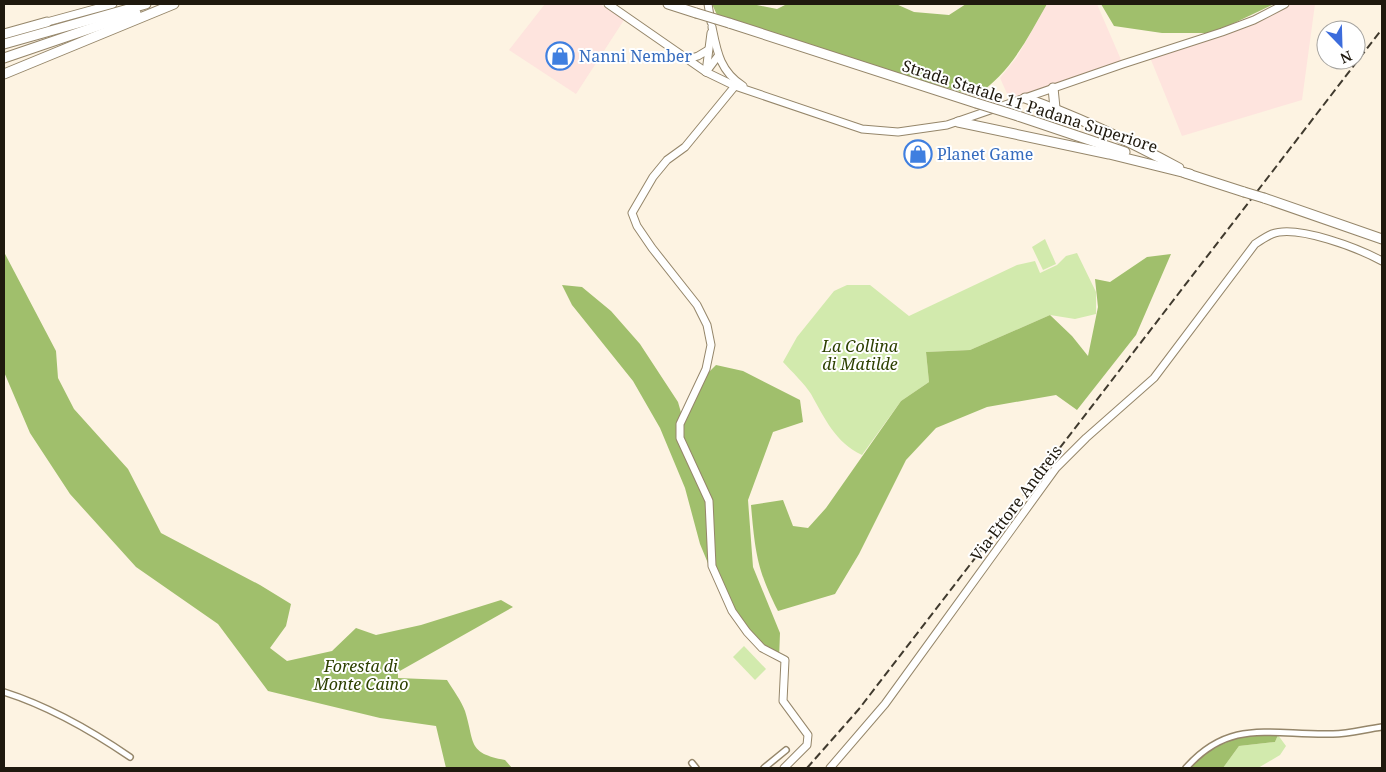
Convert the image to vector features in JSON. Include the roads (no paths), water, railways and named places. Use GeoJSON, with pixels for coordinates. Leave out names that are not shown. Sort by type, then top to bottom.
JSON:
{"type":"FeatureCollection","features":[{"type":"Feature","properties":{"kind":"highway"},"geometry":{"type":"LineString","coordinates":[[4,44],[146,4]]}},
{"type":"Feature","properties":{"kind":"highway"},"geometry":{"type":"LineString","coordinates":[[4,58],[160,4]]}},
{"type":"Feature","properties":{"kind":"highway"},"geometry":{"type":"LineString","coordinates":[[4,74],[174,4]]}},
{"type":"Feature","properties":{"kind":"highway","name":"Strada Statale 11 Padana Superiore"},"geometry":{"type":"LineString","coordinates":[[668,4],[1018,116],[1382,239]]}},
{"type":"Feature","properties":{"kind":"highway"},"geometry":{"type":"LineString","coordinates":[[4,34],[47,22]]}},
{"type":"Feature","properties":{"kind":"highway"},"geometry":{"type":"LineString","coordinates":[[1052,88],[1055,108]]}},
{"type":"Feature","properties":{"kind":"highway"},"geometry":{"type":"LineString","coordinates":[[1025,98],[1055,108],[1121,137],[1190,174]]}},
{"type":"Feature","properties":{"kind":"highway"},"geometry":{"type":"LineString","coordinates":[[958,122],[1109,154],[1190,174]]}},
{"type":"Feature","properties":{"kind":"street"},"geometry":{"type":"LineString","coordinates":[[47,22],[113,4]]}},
{"type":"Feature","properties":{"kind":"street"},"geometry":{"type":"LineString","coordinates":[[608,4],[706,72],[735,86],[862,129],[898,132],[918,131],[958,122],[1052,88],[1254,20],[1284,4]]}},
{"type":"Feature","properties":{"kind":"street"},"geometry":{"type":"LineString","coordinates":[[708,4],[718,56],[727,73],[749,90]]}},
{"type":"Feature","properties":{"kind":"street"},"geometry":{"type":"LineString","coordinates":[[706,72],[712,27]]}},
{"type":"Feature","properties":{"kind":"street"},"geometry":{"type":"LineString","coordinates":[[688,59],[703,54],[708,50]]}},
{"type":"Feature","properties":{"kind":"street"},"geometry":{"type":"LineString","coordinates":[[706,72],[718,56]]}},
{"type":"Feature","properties":{"kind":"street"},"geometry":{"type":"LineString","coordinates":[[735,86],[685,147],[667,160],[653,177],[632,213],[637,226],[697,305],[707,325],[711,345],[706,369],[680,424],[680,438],[709,501],[712,566],[732,611],[762,648],[785,660],[783,701],[808,735],[807,745],[784,768]]}},
{"type":"Feature","properties":{"kind":"street","name":"Via Ettore Andreis"},"geometry":{"type":"LineString","coordinates":[[830,768],[885,704],[1056,468],[1080,443],[1154,378],[1256,244],[1272,234],[1295,232],[1350,245],[1382,261]]}},
{"type":"Feature","properties":{"kind":"street"},"geometry":{"type":"LineString","coordinates":[[4,692],[29,700],[109,742],[130,757]]}},
{"type":"Feature","properties":{"kind":"street"},"geometry":{"type":"LineString","coordinates":[[1186,768],[1214,743],[1237,734],[1259,731],[1335,734],[1382,727]]}},
{"type":"Feature","properties":{"kind":"street"},"geometry":{"type":"LineString","coordinates":[[764,768],[786,750]]}},
{"type":"Feature","properties":{"kind":"street"},"geometry":{"type":"LineString","coordinates":[[692,763],[696,768]]}},
{"type":"Feature","properties":{"kind":"railway"},"geometry":{"type":"LineString","coordinates":[[807,768],[859,709],[1382,29]]}},
{"type":"Feature","properties":{"kind":"place","name":"Nanni Nember"},"geometry":{"type":"Point","coordinates":[560,56]}},
{"type":"Feature","properties":{"kind":"place","name":"Planet Game"},"geometry":{"type":"Point","coordinates":[918,154]}},
{"type":"Feature","properties":{"kind":"park label","name":"La Collina di Matilde"},"geometry":{"type":"Point","coordinates":[860,355]}},
{"type":"Feature","properties":{"kind":"park label","name":"Foresta di Monte Caino"},"geometry":{"type":"Point","coordinates":[361,675]}}]}
